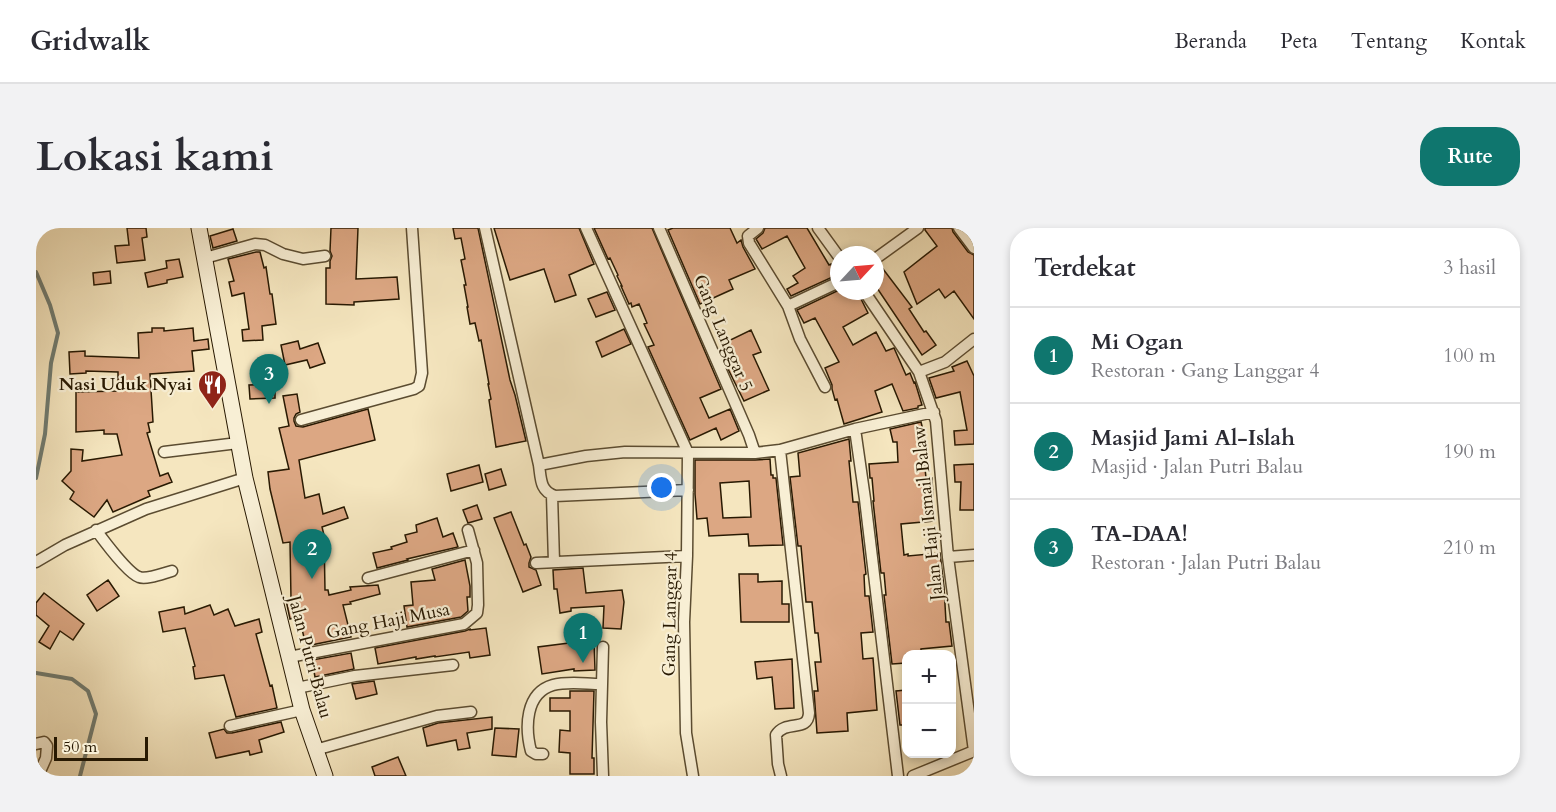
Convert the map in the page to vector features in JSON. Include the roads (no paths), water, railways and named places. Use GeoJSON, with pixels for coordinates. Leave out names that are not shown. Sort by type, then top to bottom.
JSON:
{"type":"FeatureCollection","features":[{"type":"Feature","properties":{"kind":"main road","name":"Jalan Putri Balau"},"geometry":{"type":"LineString","coordinates":[[199,228],[245,478],[302,710],[325,776]]}},
{"type":"Feature","properties":{"kind":"street"},"geometry":{"type":"LineString","coordinates":[[301,420],[419,386],[422,373],[412,228]]}},
{"type":"Feature","properties":{"kind":"street"},"geometry":{"type":"LineString","coordinates":[[485,228],[545,491],[552,495],[688,490]]}},
{"type":"Feature","properties":{"kind":"street"},"geometry":{"type":"LineString","coordinates":[[586,228],[688,453]]}},
{"type":"Feature","properties":{"kind":"street","name":"Gang Langgar 5"},"geometry":{"type":"LineString","coordinates":[[659,228],[749,435],[754,453]]}},
{"type":"Feature","properties":{"kind":"street"},"geometry":{"type":"LineString","coordinates":[[758,228],[748,236],[749,243],[788,306],[800,339],[825,387]]}},
{"type":"Feature","properties":{"kind":"street"},"geometry":{"type":"LineString","coordinates":[[818,228],[831,246]]}},
{"type":"Feature","properties":{"kind":"street"},"geometry":{"type":"LineString","coordinates":[[884,253],[918,228]]}},
{"type":"Feature","properties":{"kind":"street"},"geometry":{"type":"LineString","coordinates":[[959,228],[974,248]]}},
{"type":"Feature","properties":{"kind":"street"},"geometry":{"type":"LineString","coordinates":[[205,258],[255,244],[265,245],[283,254],[303,258],[325,256]]}},
{"type":"Feature","properties":{"kind":"street"},"geometry":{"type":"LineString","coordinates":[[788,306],[830,286]]}},
{"type":"Feature","properties":{"kind":"street","name":"Jalan Haji Ismail Balaw"},"geometry":{"type":"LineString","coordinates":[[870,300],[919,372],[934,412],[948,556],[974,751]]}},
{"type":"Feature","properties":{"kind":"street"},"geometry":{"type":"LineString","coordinates":[[919,372],[945,362],[974,339]]}},
{"type":"Feature","properties":{"kind":"street"},"geometry":{"type":"LineString","coordinates":[[539,465],[586,456],[626,452],[754,453],[780,450],[855,429],[934,412]]}},
{"type":"Feature","properties":{"kind":"street"},"geometry":{"type":"LineString","coordinates":[[855,429],[898,776]]}},
{"type":"Feature","properties":{"kind":"street"},"geometry":{"type":"LineString","coordinates":[[164,452],[238,443]]}},
{"type":"Feature","properties":{"kind":"street"},"geometry":{"type":"LineString","coordinates":[[780,450],[810,713],[806,722],[782,728],[776,735],[781,776]]}},
{"type":"Feature","properties":{"kind":"street","name":"Gang Langgar 4"},"geometry":{"type":"LineString","coordinates":[[688,453],[684,622],[685,722],[693,776]]}},
{"type":"Feature","properties":{"kind":"street"},"geometry":{"type":"LineString","coordinates":[[36,562],[65,545],[146,509],[245,478]]}},
{"type":"Feature","properties":{"kind":"street"},"geometry":{"type":"LineString","coordinates":[[552,495],[554,562]]}},
{"type":"Feature","properties":{"kind":"street","name":"Gang Haji Musa"},"geometry":{"type":"LineString","coordinates":[[289,657],[464,624],[477,613],[478,604],[477,563],[468,530]]}},
{"type":"Feature","properties":{"kind":"street"},"geometry":{"type":"LineString","coordinates":[[96,531],[123,564],[137,577],[145,578],[172,571]]}},
{"type":"Feature","properties":{"kind":"street"},"geometry":{"type":"LineString","coordinates":[[368,578],[474,550]]}},
{"type":"Feature","properties":{"kind":"street"},"geometry":{"type":"LineString","coordinates":[[948,556],[974,555]]}},
{"type":"Feature","properties":{"kind":"street"},"geometry":{"type":"LineString","coordinates":[[536,563],[687,556]]}},
{"type":"Feature","properties":{"kind":"street"},"geometry":{"type":"LineString","coordinates":[[603,647],[601,684],[603,776]]}},
{"type":"Feature","properties":{"kind":"street"},"geometry":{"type":"LineString","coordinates":[[297,688],[354,676],[453,665]]}},
{"type":"Feature","properties":{"kind":"street"},"geometry":{"type":"LineString","coordinates":[[543,754],[531,751],[527,738],[529,709],[538,694],[551,686],[562,684],[601,684]]}},
{"type":"Feature","properties":{"kind":"street"},"geometry":{"type":"LineString","coordinates":[[230,726],[302,710]]}},
{"type":"Feature","properties":{"kind":"street"},"geometry":{"type":"LineString","coordinates":[[315,750],[437,716],[471,712]]}},
{"type":"Feature","properties":{"kind":"street"},"geometry":{"type":"LineString","coordinates":[[36,744],[44,742],[47,746],[46,758],[38,776]]}},
{"type":"Feature","properties":{"kind":"street"},"geometry":{"type":"LineString","coordinates":[[913,776],[974,751]]}},
{"type":"Feature","properties":{"kind":"waterway"},"geometry":{"type":"LineString","coordinates":[[36,272],[50,305],[58,333],[51,363],[45,434],[36,478]]}},
{"type":"Feature","properties":{"kind":"waterway"},"geometry":{"type":"LineString","coordinates":[[36,673],[72,679],[88,691],[96,714],[80,776]]}},
{"type":"Feature","properties":{"kind":"place","name":"TA-DAA!"},"geometry":{"type":"Point","coordinates":[269,404]}},
{"type":"Feature","properties":{"kind":"place","name":"Nasi Uduk Nyai"},"geometry":{"type":"Point","coordinates":[213,410]}},
{"type":"Feature","properties":{"kind":"place","name":"Masjid Jami Al-Islah"},"geometry":{"type":"Point","coordinates":[312,579]}},
{"type":"Feature","properties":{"kind":"place","name":"Mi Ogan"},"geometry":{"type":"Point","coordinates":[583,663]}}]}
